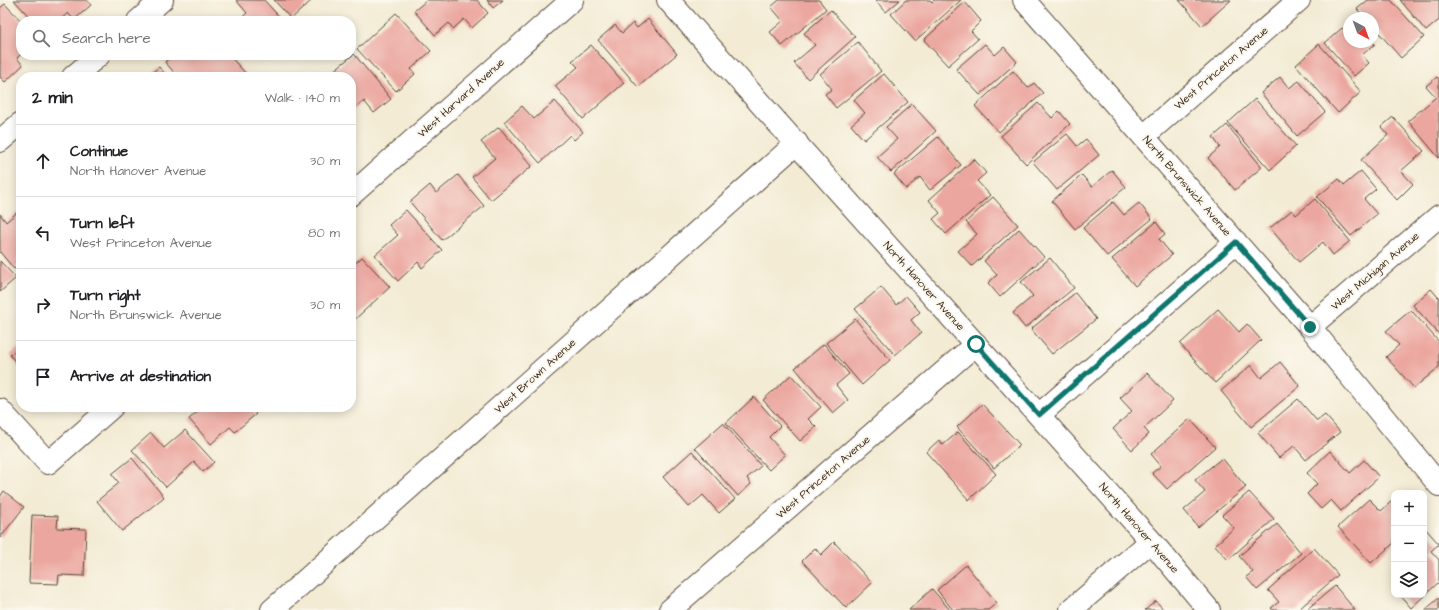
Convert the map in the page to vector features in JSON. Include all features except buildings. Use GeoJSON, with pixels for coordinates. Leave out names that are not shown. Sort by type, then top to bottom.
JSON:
{"type":"FeatureCollection","features":[{"type":"Feature","properties":{"kind":"street"},"geometry":{"type":"LineString","coordinates":[[144,16],[162,0]]}},
{"type":"Feature","properties":{"kind":"street","name":"West Harvard Avenue"},"geometry":{"type":"LineString","coordinates":[[356,191],[572,0]]}},
{"type":"Feature","properties":{"kind":"street","name":"North Hanover Avenue"},"geometry":{"type":"LineString","coordinates":[[668,0],[1151,541],[1209,610]]}},
{"type":"Feature","properties":{"kind":"street","name":"North Brunswick Avenue"},"geometry":{"type":"LineString","coordinates":[[1024,0],[1310,327],[1439,485]]}},
{"type":"Feature","properties":{"kind":"street","name":"West Princeton Avenue"},"geometry":{"type":"LineString","coordinates":[[1144,136],[1299,0]]}},
{"type":"Feature","properties":{"kind":"street"},"geometry":{"type":"LineString","coordinates":[[80,72],[93,60]]}},
{"type":"Feature","properties":{"kind":"street"},"geometry":{"type":"LineString","coordinates":[[0,141],[16,127]]}},
{"type":"Feature","properties":{"kind":"street","name":"West Brown Avenue"},"geometry":{"type":"LineString","coordinates":[[272,610],[797,143]]}},
{"type":"Feature","properties":{"kind":"street","name":"West Michigan Avenue"},"geometry":{"type":"LineString","coordinates":[[1310,327],[1439,216]]}},
{"type":"Feature","properties":{"kind":"street"},"geometry":{"type":"LineString","coordinates":[[1039,415],[1236,242]]}},
{"type":"Feature","properties":{"kind":"street","name":"West Princeton Avenue"},"geometry":{"type":"LineString","coordinates":[[670,610],[976,344]]}},
{"type":"Feature","properties":{"kind":"street"},"geometry":{"type":"LineString","coordinates":[[0,410],[48,463],[106,412]]}},
{"type":"Feature","properties":{"kind":"street"},"geometry":{"type":"LineString","coordinates":[[1071,610],[1151,541]]}},
{"type":"Feature","properties":{"kind":"route"},"geometry":{"type":"LineString","coordinates":[[976,344],[1039,415],[1236,242],[1310,327]]}}]}
